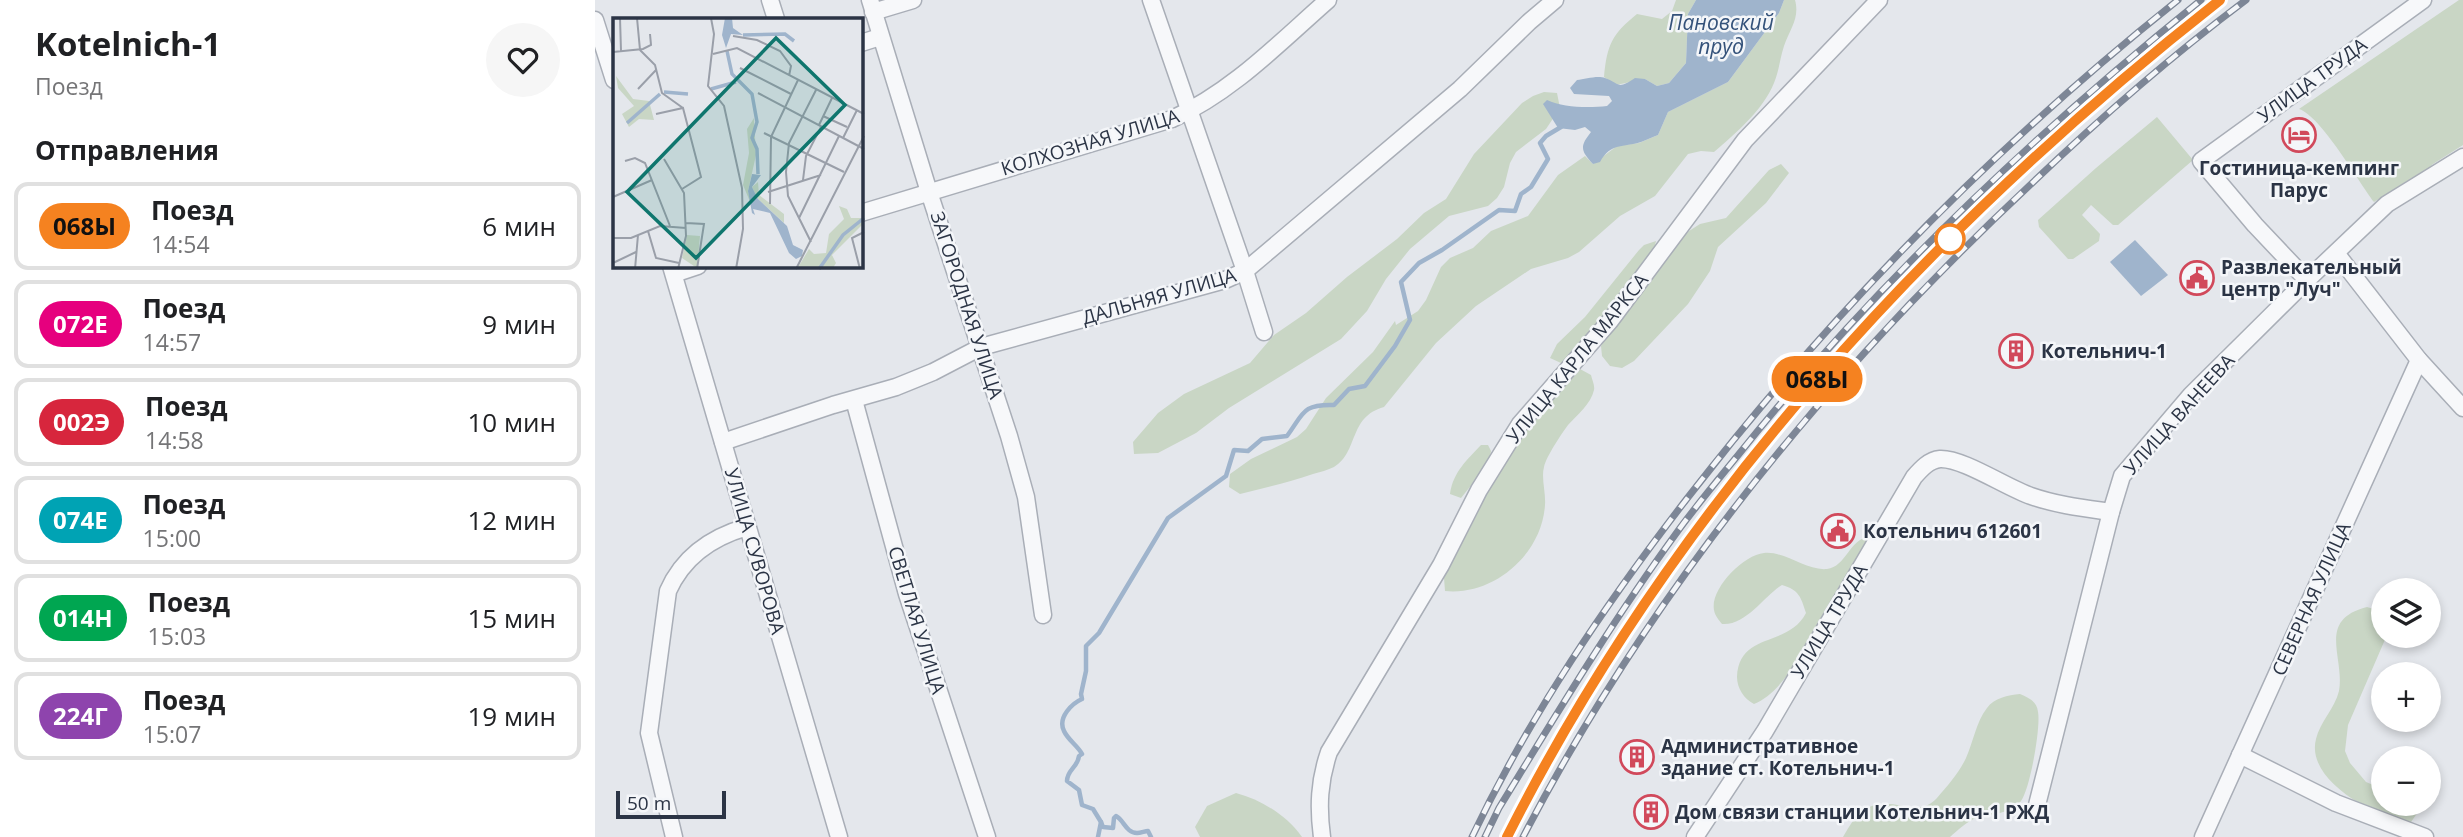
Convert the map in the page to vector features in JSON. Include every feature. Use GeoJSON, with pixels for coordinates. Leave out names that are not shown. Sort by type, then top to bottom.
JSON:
{"type":"FeatureCollection","features":[{"type":"Feature","properties":{"kind":"street"},"geometry":{"type":"LineString","coordinates":[[770,0],[776,18]]}},
{"type":"Feature","properties":{"kind":"street"},"geometry":{"type":"LineString","coordinates":[[871,6],[913,0]]}},
{"type":"Feature","properties":{"kind":"street"},"geometry":{"type":"LineString","coordinates":[[1151,0],[1191,111],[1264,332]]}},
{"type":"Feature","properties":{"kind":"street","name":"КОЛХОЗНАЯ УЛИЦА"},"geometry":{"type":"LineString","coordinates":[[863,213],[1191,111],[1245,74],[1328,0]]}},
{"type":"Feature","properties":{"kind":"street","name":"ДАЛЬНЯЯ УЛИЦА"},"geometry":{"type":"LineString","coordinates":[[723,442],[933,372],[981,347],[1225,280],[1245,271],[1460,89],[1555,0]]}},
{"type":"Feature","properties":{"kind":"street","name":"УЛИЦА КАРЛА МАРКСА"},"geometry":{"type":"LineString","coordinates":[[1322,837],[1321,783],[1329,752],[1441,565],[1479,490],[1520,424],[1610,321],[1745,140],[1879,0]]}},
{"type":"Feature","properties":{"kind":"street","name":"УЛИЦА ТРУДА"},"geometry":{"type":"LineString","coordinates":[[2307,280],[2255,225],[2201,161],[2423,0]]}},
{"type":"Feature","properties":{"kind":"street","name":"ЗАГОРОДНАЯ УЛИЦА"},"geometry":{"type":"LineString","coordinates":[[871,6],[981,347],[1026,497],[1043,615]]}},
{"type":"Feature","properties":{"kind":"street"},"geometry":{"type":"LineString","coordinates":[[595,20],[613,77]]}},
{"type":"Feature","properties":{"kind":"street"},"geometry":{"type":"LineString","coordinates":[[863,42],[880,37]]}},
{"type":"Feature","properties":{"kind":"street","name":"УЛИЦА ВАНЕЕВА"},"geometry":{"type":"LineString","coordinates":[[2036,809],[2122,476],[2191,395],[2387,204],[2463,157]]}},
{"type":"Feature","properties":{"kind":"street"},"geometry":{"type":"LineString","coordinates":[[2336,253],[2419,360],[2463,408]]}},
{"type":"Feature","properties":{"kind":"street","name":"УЛИЦА СУВОРОВА"},"geometry":{"type":"LineString","coordinates":[[672,270],[839,837]]}},
{"type":"Feature","properties":{"kind":"street","name":"СЕВЕРНАЯ УЛИЦА"},"geometry":{"type":"LineString","coordinates":[[2203,837],[2419,360]]}},
{"type":"Feature","properties":{"kind":"street","name":"СВЕТЛАЯ УЛИЦА"},"geometry":{"type":"LineString","coordinates":[[854,400],[907,594],[987,837]]}},
{"type":"Feature","properties":{"kind":"street","name":"УЛИЦА ТРУДА"},"geometry":{"type":"LineString","coordinates":[[1695,837],[1765,731],[1914,477],[1926,465],[1940,459],[1955,461],[2036,498],[2055,504],[2111,512]]}},
{"type":"Feature","properties":{"kind":"street"},"geometry":{"type":"LineString","coordinates":[[674,837],[649,733],[668,591],[676,573],[691,556],[724,534],[747,527]]}},
{"type":"Feature","properties":{"kind":"street"},"geometry":{"type":"LineString","coordinates":[[2240,755],[2336,803],[2425,837]]}},
{"type":"Feature","properties":{"kind":"green space"},"geometry":{"type":"Polygon","coordinates":[[[1676,0],[1696,0],[1688,14],[1686,63],[1669,83],[1657,86],[1645,79],[1616,85],[1604,77],[1609,48],[1616,34],[1637,14],[1662,19],[1672,11],[1676,0]]]}},
{"type":"Feature","properties":{"kind":"green space"},"geometry":{"type":"Polygon","coordinates":[[[1784,0],[1795,0],[1796,12],[1774,83],[1756,112],[1722,145],[1714,152],[1688,154],[1655,196],[1620,216],[1579,252],[1531,269],[1476,306],[1436,343],[1384,407],[1365,418],[1342,461],[1334,467],[1240,494],[1229,487],[1230,474],[1251,459],[1297,437],[1306,429],[1326,398],[1373,352],[1395,321],[1396,325],[1418,311],[1441,267],[1450,258],[1473,248],[1491,231],[1528,216],[1558,175],[1585,156],[1593,164],[1617,146],[1639,143],[1658,135],[1668,112],[1728,82],[1779,13],[1784,0]]]}},
{"type":"Feature","properties":{"kind":"green space"},"geometry":{"type":"Polygon","coordinates":[[[2459,0],[2463,0],[2463,145],[2433,164],[2423,174],[2410,179],[2374,202],[2328,136],[2308,114],[2299,109],[2459,0]]]}},
{"type":"Feature","properties":{"kind":"green space"},"geometry":{"type":"Polygon","coordinates":[[[1544,92],[1557,93],[1560,108],[1546,129],[1516,152],[1510,163],[1504,187],[1497,198],[1488,206],[1449,216],[1410,249],[1386,279],[1367,311],[1341,339],[1229,408],[1196,433],[1158,453],[1134,454],[1133,442],[1158,413],[1184,394],[1250,363],[1274,335],[1306,313],[1397,239],[1424,213],[1446,199],[1474,154],[1522,103],[1544,92]]]}},
{"type":"Feature","properties":{"kind":"green space"},"geometry":{"type":"Polygon","coordinates":[[[2157,117],[2193,160],[2118,225],[2113,225],[2091,205],[2082,215],[2100,234],[2099,241],[2073,259],[2068,259],[2039,227],[2038,220],[2157,117]]]}},
{"type":"Feature","properties":{"kind":"green space"},"geometry":{"type":"Polygon","coordinates":[[[1781,164],[1789,173],[1766,203],[1718,247],[1710,271],[1688,304],[1634,361],[1622,368],[1610,366],[1602,356],[1601,346],[1634,290],[1689,231],[1700,224],[1726,218],[1769,170],[1781,164]]]}},
{"type":"Feature","properties":{"kind":"green space"},"geometry":{"type":"Polygon","coordinates":[[[1656,241],[1653,253],[1568,360],[1561,363],[1550,358],[1557,344],[1585,317],[1639,250],[1656,241]]]}},
{"type":"Feature","properties":{"kind":"green space"},"geometry":{"type":"Polygon","coordinates":[[[1580,369],[1591,375],[1594,390],[1587,405],[1568,425],[1545,463],[1545,505],[1535,540],[1525,555],[1497,579],[1481,587],[1445,591],[1444,578],[1477,514],[1483,489],[1503,457],[1569,376],[1580,369]]]}},
{"type":"Feature","properties":{"kind":"green space"},"geometry":{"type":"Polygon","coordinates":[[[1481,445],[1488,445],[1491,451],[1489,463],[1461,498],[1450,494],[1457,473],[1481,445]]]}},
{"type":"Feature","properties":{"kind":"green space"},"geometry":{"type":"Polygon","coordinates":[[[1869,537],[1864,558],[1840,587],[1792,669],[1767,696],[1754,704],[1750,702],[1738,685],[1740,662],[1755,646],[1798,624],[1806,613],[1799,595],[1782,585],[1747,615],[1731,623],[1722,624],[1716,616],[1714,602],[1723,583],[1738,566],[1764,553],[1827,569],[1839,563],[1857,542],[1869,537]]]}},
{"type":"Feature","properties":{"kind":"green space"},"geometry":{"type":"Polygon","coordinates":[[[2367,607],[2371,608],[2371,648],[2381,648],[2375,662],[2371,662],[2371,672],[2348,725],[2345,751],[2350,763],[2371,784],[2371,809],[2333,783],[2322,769],[2316,755],[2318,733],[2339,691],[2337,630],[2351,613],[2367,607]]]}},
{"type":"Feature","properties":{"kind":"green space"},"geometry":{"type":"Polygon","coordinates":[[[2020,694],[2034,703],[2039,720],[2031,772],[2017,806],[1972,820],[1950,837],[1843,837],[1856,817],[1869,807],[1890,804],[1919,807],[1928,805],[1937,798],[1963,763],[1987,708],[2002,698],[2020,694]]]}},
{"type":"Feature","properties":{"kind":"green space"},"geometry":{"type":"Polygon","coordinates":[[[1236,793],[1273,809],[1302,837],[1200,837],[1195,827],[1207,806],[1236,793]]]}},
{"type":"Feature","properties":{"kind":"green space"},"geometry":{"type":"Polygon","coordinates":[[[2387,816],[2415,816],[2411,822],[2387,816]]]}},
{"type":"Feature","properties":{"kind":"water","name":"Пановский пруд"},"geometry":{"type":"Polygon","coordinates":[[[1696,0],[1784,0],[1779,13],[1728,82],[1668,112],[1658,135],[1613,148],[1600,162],[1593,164],[1583,148],[1591,132],[1585,127],[1575,130],[1558,128],[1543,104],[1547,100],[1569,106],[1607,106],[1612,101],[1609,96],[1574,94],[1570,88],[1577,80],[1588,78],[1602,77],[1619,85],[1635,78],[1645,79],[1657,86],[1669,83],[1686,63],[1688,14],[1696,0]]]}},
{"type":"Feature","properties":{"kind":"water"},"geometry":{"type":"Polygon","coordinates":[[[2135,240],[2168,275],[2141,296],[2110,262],[2135,240]]]}},
{"type":"Feature","properties":{"kind":"waterway"},"geometry":{"type":"LineString","coordinates":[[1098,837],[1101,822],[1093,809],[1082,805],[1079,790],[1067,781],[1082,754],[1062,726],[1064,716],[1082,699],[1086,646],[1099,633],[1168,518],[1226,476],[1234,450],[1248,451],[1262,439],[1287,436],[1310,408],[1334,405],[1349,389],[1365,386],[1395,346],[1410,320],[1401,282],[1419,263],[1499,210],[1515,211],[1521,194],[1531,187],[1548,159],[1540,143],[1561,127]]}},
{"type":"Feature","properties":{"kind":"waterway"},"geometry":{"type":"LineString","coordinates":[[1101,822],[1103,827],[1113,828],[1116,816],[1130,831],[1148,831],[1151,837]]}},
{"type":"Feature","properties":{"kind":"railway"},"geometry":{"type":"LineString","coordinates":[[1472,837],[1519,747],[1571,661],[1658,536],[1743,428],[1858,297],[1981,172],[2111,55],[2178,0]]}},
{"type":"Feature","properties":{"kind":"railway"},"geometry":{"type":"LineString","coordinates":[[1485,837],[1499,808],[1563,704],[1651,568],[1698,504],[1791,392],[1844,331],[1957,215],[2077,105],[2201,0]]}},
{"type":"Feature","properties":{"kind":"railway"},"geometry":{"type":"LineString","coordinates":[[1507,837],[1574,715],[1649,599],[1730,487],[1818,380],[1912,278],[2010,181],[2113,88],[2220,0]]}},
{"type":"Feature","properties":{"kind":"railway"},"geometry":{"type":"LineString","coordinates":[[1523,837],[1573,746],[1628,658],[1686,573],[1748,490],[1814,410],[1883,333],[2029,186],[2135,90],[2246,0]]}},
{"type":"Feature","properties":{"kind":"train","name":"068Ы"},"geometry":{"type":"LineString","coordinates":[[1507,837],[1564,731],[1647,602],[1718,502],[1811,387],[1919,270],[2028,164],[2096,102],[2220,0]]}},
{"type":"Feature","properties":{"kind":"place","name":"Гостиница-кемпинг Парус"},"geometry":{"type":"Point","coordinates":[2299,135]}},
{"type":"Feature","properties":{"kind":"place","name":"Развлекательный центр \"Луч\""},"geometry":{"type":"Point","coordinates":[2197,278]}},
{"type":"Feature","properties":{"kind":"place","name":"Котельнич-1"},"geometry":{"type":"Point","coordinates":[2016,351]}},
{"type":"Feature","properties":{"kind":"place","name":"Котельнич 612601"},"geometry":{"type":"Point","coordinates":[1838,531]}},
{"type":"Feature","properties":{"kind":"place","name":"Административное здание ст. Котельнич-1"},"geometry":{"type":"Point","coordinates":[1637,757]}},
{"type":"Feature","properties":{"kind":"place","name":"Дом связи станции Котельнич-1 РЖД"},"geometry":{"type":"Point","coordinates":[1651,812]}}]}
